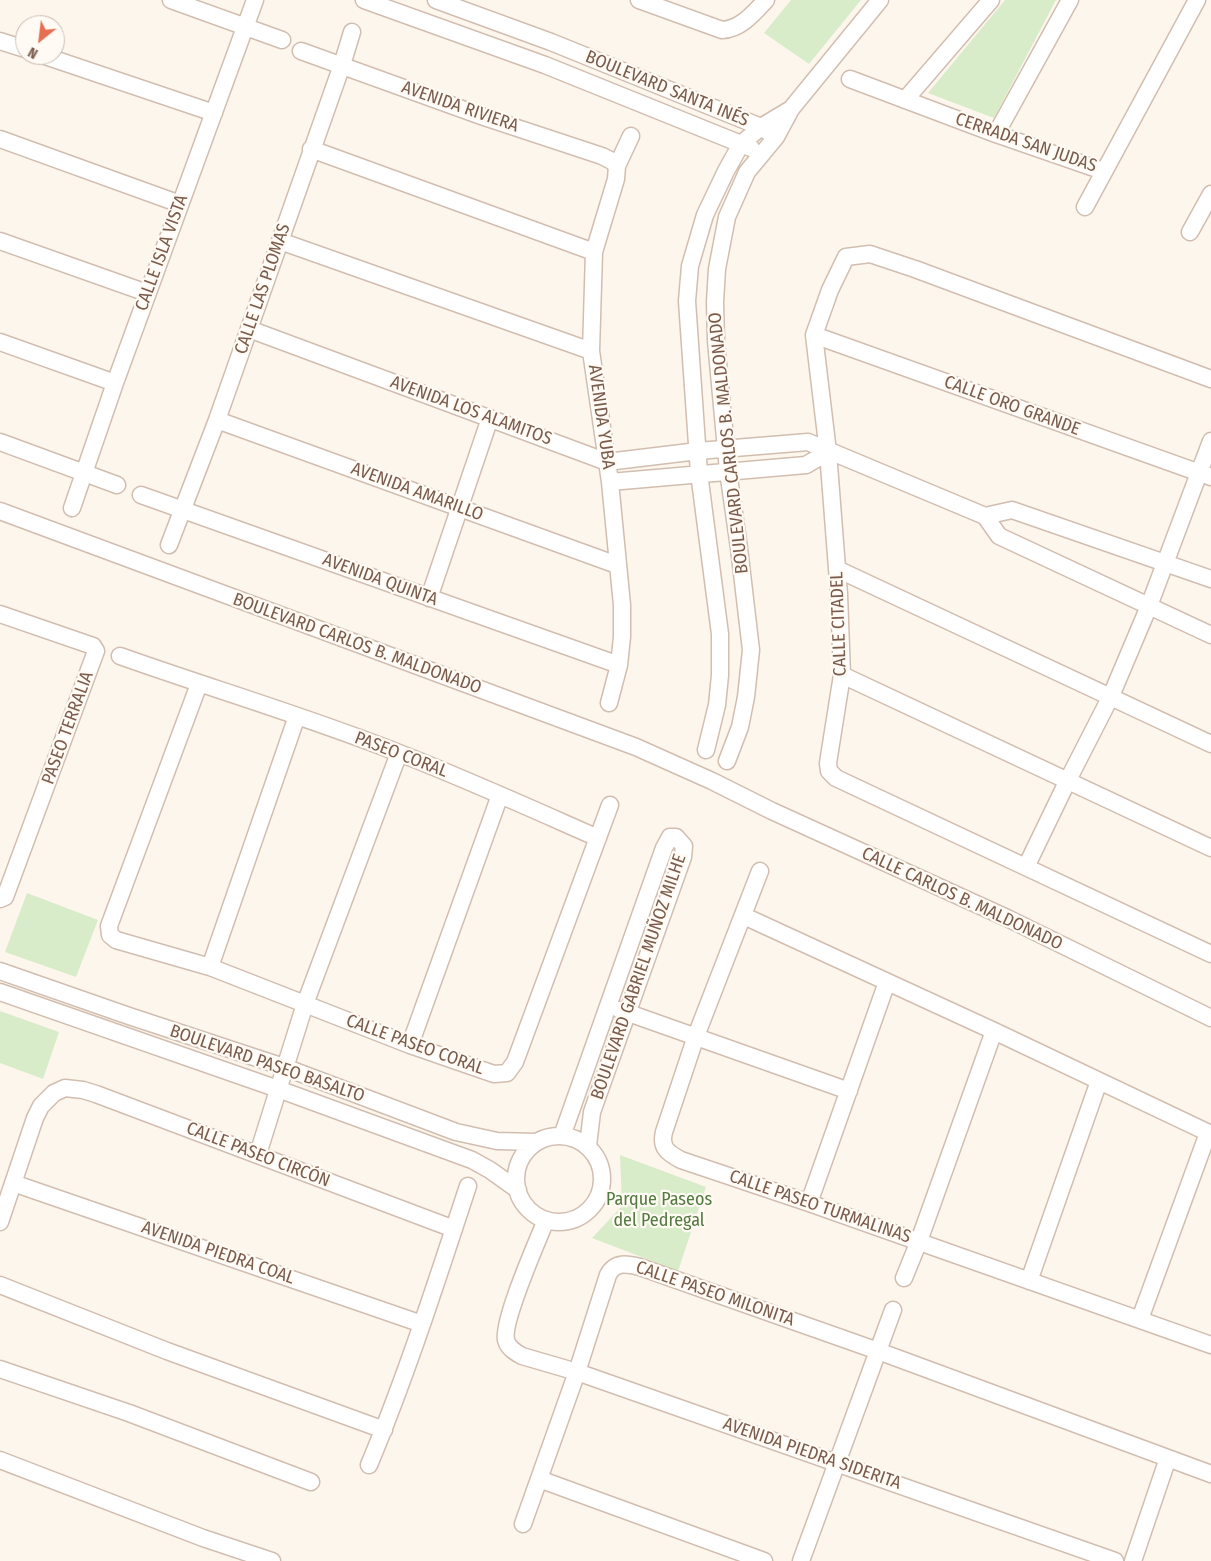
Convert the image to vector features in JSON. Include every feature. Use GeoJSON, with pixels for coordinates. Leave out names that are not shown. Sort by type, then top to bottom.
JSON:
{"type":"FeatureCollection","features":[{"type":"Feature","properties":{"kind":"street"},"geometry":{"type":"LineString","coordinates":[[171,0],[282,40]]}},
{"type":"Feature","properties":{"kind":"street","name":"CALLE ISLA VISTA"},"geometry":{"type":"LineString","coordinates":[[72,508],[115,383],[254,0]]}},
{"type":"Feature","properties":{"kind":"street","name":"BOULEVARD SANTA INÉS"},"geometry":{"type":"LineString","coordinates":[[364,0],[545,65],[764,153]]}},
{"type":"Feature","properties":{"kind":"street","name":"BOULEVARD SANTA INÉS"},"geometry":{"type":"LineString","coordinates":[[436,0],[552,42],[761,127],[792,109],[880,0]]}},
{"type":"Feature","properties":{"kind":"street"},"geometry":{"type":"LineString","coordinates":[[639,0],[722,30],[729,30],[750,17],[766,0]]}},
{"type":"Feature","properties":{"kind":"street"},"geometry":{"type":"LineString","coordinates":[[905,100],[990,0]]}},
{"type":"Feature","properties":{"kind":"street"},"geometry":{"type":"LineString","coordinates":[[996,134],[1070,0]]}},
{"type":"Feature","properties":{"kind":"street","name":"CERRADA SAN JUDAS"},"geometry":{"type":"LineString","coordinates":[[850,80],[1103,171],[1197,0]]}},
{"type":"Feature","properties":{"kind":"street","name":"CALLE LAS PLOMAS"},"geometry":{"type":"LineString","coordinates":[[169,545],[249,329],[311,149],[342,66],[352,32]]}},
{"type":"Feature","properties":{"kind":"street"},"geometry":{"type":"LineString","coordinates":[[0,41],[15,46]]}},
{"type":"Feature","properties":{"kind":"street","name":"AVENIDA RIVIERA"},"geometry":{"type":"LineString","coordinates":[[301,50],[484,117],[602,156],[617,166]]}},
{"type":"Feature","properties":{"kind":"street"},"geometry":{"type":"LineString","coordinates":[[65,63],[214,113]]}},
{"type":"Feature","properties":{"kind":"street","name":"BOULEVARD CARLOS B. MALDONADO"},"geometry":{"type":"LineString","coordinates":[[727,761],[740,727],[750,650],[740,548],[728,471],[716,341],[715,302],[717,269],[727,217],[747,172],[776,137],[792,109]]}},
{"type":"Feature","properties":{"kind":"street"},"geometry":{"type":"LineString","coordinates":[[761,127],[776,137]]}},
{"type":"Feature","properties":{"kind":"street","name":"BOULEVARD CARLOS B. MALDONADO"},"geometry":{"type":"LineString","coordinates":[[706,750],[717,705],[720,674],[720,634],[698,473],[687,301],[690,266],[705,215],[726,171],[741,144],[761,127]]}},
{"type":"Feature","properties":{"kind":"street","name":"AVENIDA YUBA"},"geometry":{"type":"LineString","coordinates":[[610,703],[619,665],[622,621],[610,482],[591,351],[594,252],[616,179],[617,166],[631,136]]}},
{"type":"Feature","properties":{"kind":"street"},"geometry":{"type":"LineString","coordinates":[[0,139],[180,204]]}},
{"type":"Feature","properties":{"kind":"street"},"geometry":{"type":"LineString","coordinates":[[311,149],[594,252]]}},
{"type":"Feature","properties":{"kind":"street"},"geometry":{"type":"LineString","coordinates":[[1085,207],[1103,171]]}},
{"type":"Feature","properties":{"kind":"street"},"geometry":{"type":"LineString","coordinates":[[1190,232],[1206,213],[1211,194]]}},
{"type":"Feature","properties":{"kind":"street"},"geometry":{"type":"LineString","coordinates":[[0,241],[147,294]]}},
{"type":"Feature","properties":{"kind":"street"},"geometry":{"type":"LineString","coordinates":[[280,242],[591,351]]}},
{"type":"Feature","properties":{"kind":"street","name":"CALLE CITADEL"},"geometry":{"type":"LineString","coordinates":[[1026,867],[836,778],[829,771],[828,763],[842,675],[837,569],[830,499],[828,452],[814,335],[830,290],[846,257],[870,254],[940,278],[1211,379]]}},
{"type":"Feature","properties":{"kind":"street","name":"AVENIDA LOS ALAMITOS"},"geometry":{"type":"LineString","coordinates":[[249,329],[607,462],[726,448],[808,442],[828,452],[985,516]]}},
{"type":"Feature","properties":{"kind":"street","name":"CALLE ORO GRANDE"},"geometry":{"type":"LineString","coordinates":[[814,335],[1205,475]]}},
{"type":"Feature","properties":{"kind":"street"},"geometry":{"type":"LineString","coordinates":[[0,342],[115,383]]}},
{"type":"Feature","properties":{"kind":"street"},"geometry":{"type":"LineString","coordinates":[[429,598],[490,418]]}},
{"type":"Feature","properties":{"kind":"street","name":"AVENIDA AMARILLO"},"geometry":{"type":"LineString","coordinates":[[216,420],[617,565]]}},
{"type":"Feature","properties":{"kind":"street"},"geometry":{"type":"LineString","coordinates":[[1211,441],[1205,475],[1111,696],[1026,867],[1211,954]]}},
{"type":"Feature","properties":{"kind":"street"},"geometry":{"type":"LineString","coordinates":[[0,442],[117,486]]}},
{"type":"Feature","properties":{"kind":"street"},"geometry":{"type":"LineString","coordinates":[[610,482],[806,465],[828,452]]}},
{"type":"Feature","properties":{"kind":"street","name":"AVENIDA QUINTA"},"geometry":{"type":"LineString","coordinates":[[141,495],[619,665]]}},
{"type":"Feature","properties":{"kind":"street"},"geometry":{"type":"LineString","coordinates":[[1211,579],[1012,510],[985,516],[999,536],[1211,635]]}},
{"type":"Feature","properties":{"kind":"street","name":"BOULEVARD CARLOS B. MALDONADO"},"geometry":{"type":"LineString","coordinates":[[0,511],[636,747],[712,780]]}},
{"type":"Feature","properties":{"kind":"street"},"geometry":{"type":"LineString","coordinates":[[837,569],[1211,744]]}},
{"type":"Feature","properties":{"kind":"street","name":"PASEO TERRALIA"},"geometry":{"type":"LineString","coordinates":[[0,614],[93,646],[96,651],[5,897],[0,899]]}},
{"type":"Feature","properties":{"kind":"street","name":"PASEO CORAL"},"geometry":{"type":"LineString","coordinates":[[120,656],[399,753],[500,794],[598,838]]}},
{"type":"Feature","properties":{"kind":"street"},"geometry":{"type":"LineString","coordinates":[[842,675],[1211,848]]}},
{"type":"Feature","properties":{"kind":"street","name":"CALLE PASEO CORAL"},"geometry":{"type":"LineString","coordinates":[[199,684],[109,926],[110,935],[116,940],[210,967],[410,1045],[494,1074],[501,1075],[510,1071],[515,1062],[610,805]]}},
{"type":"Feature","properties":{"kind":"street"},"geometry":{"type":"LineString","coordinates":[[210,967],[297,716]]}},
{"type":"Feature","properties":{"kind":"street"},"geometry":{"type":"LineString","coordinates":[[258,1154],[305,1004],[399,753]]}},
{"type":"Feature","properties":{"kind":"street","name":"CALLE CARLOS B. MALDONADO"},"geometry":{"type":"LineString","coordinates":[[712,780],[772,811],[1008,918],[1211,1018]]}},
{"type":"Feature","properties":{"kind":"street"},"geometry":{"type":"LineString","coordinates":[[410,1045],[500,794]]}},
{"type":"Feature","properties":{"kind":"street","name":"BOULEVARD GABRIEL MUÑOZ MILHE"},"geometry":{"type":"LineString","coordinates":[[562,1136],[664,848],[670,837],[676,837],[684,846],[683,857],[629,1013],[592,1112],[588,1146]]}},
{"type":"Feature","properties":{"kind":"street","name":"CALLE PASEO TURMALINAS"},"geometry":{"type":"LineString","coordinates":[[760,871],[696,1036],[664,1132],[662,1140],[666,1150],[681,1160],[919,1241],[1211,1345]]}},
{"type":"Feature","properties":{"kind":"street"},"geometry":{"type":"LineString","coordinates":[[744,916],[994,1031],[1210,1134],[1140,1319]]}},
{"type":"Feature","properties":{"kind":"street","name":"BOULEVARD PASEO BASALTO"},"geometry":{"type":"LineString","coordinates":[[0,971],[284,1067],[456,1132],[497,1141],[536,1142]]}},
{"type":"Feature","properties":{"kind":"street"},"geometry":{"type":"LineString","coordinates":[[809,1203],[887,982]]}},
{"type":"Feature","properties":{"kind":"street","name":"BOULEVARD PASEO BASALTO"},"geometry":{"type":"LineString","coordinates":[[0,992],[278,1089],[472,1160],[518,1190]]}},
{"type":"Feature","properties":{"kind":"street"},"geometry":{"type":"LineString","coordinates":[[607,1006],[849,1091]]}},
{"type":"Feature","properties":{"kind":"street"},"geometry":{"type":"LineString","coordinates":[[904,1278],[994,1031]]}},
{"type":"Feature","properties":{"kind":"street"},"geometry":{"type":"LineString","coordinates":[[1029,1281],[1099,1081]]}},
{"type":"Feature","properties":{"kind":"street","name":"CALLE PASEO CIRCÓN"},"geometry":{"type":"LineString","coordinates":[[13,1183],[35,1118],[41,1106],[48,1098],[60,1090],[72,1089],[96,1094],[454,1229]]}},
{"type":"Feature","properties":{"kind":"street"},"geometry":{"type":"LineString","coordinates":[[562,1136],[576,1139],[588,1146],[597,1158],[602,1172],[602,1186],[597,1200],[588,1212],[575,1219],[561,1222],[546,1220],[534,1213],[524,1203],[518,1190],[516,1176],[519,1163],[536,1142],[548,1137],[562,1136]]}},
{"type":"Feature","properties":{"kind":"street"},"geometry":{"type":"LineString","coordinates":[[0,1222],[13,1183]]}},
{"type":"Feature","properties":{"kind":"street","name":"AVENIDA PIEDRA COAL"},"geometry":{"type":"LineString","coordinates":[[13,1183],[422,1324]]}},
{"type":"Feature","properties":{"kind":"street"},"geometry":{"type":"LineString","coordinates":[[369,1466],[422,1324],[468,1186]]}},
{"type":"Feature","properties":{"kind":"street","name":"AVENIDA PIEDRA SIDERITA"},"geometry":{"type":"LineString","coordinates":[[546,1220],[510,1313],[506,1337],[509,1346],[522,1356],[577,1372],[1115,1561]]}},
{"type":"Feature","properties":{"kind":"street","name":"CALLE PASEO MILONITA"},"geometry":{"type":"LineString","coordinates":[[523,1524],[577,1372],[608,1275],[616,1266],[624,1264],[640,1267],[878,1351],[1211,1474]]}},
{"type":"Feature","properties":{"kind":"street"},"geometry":{"type":"LineString","coordinates":[[0,1285],[167,1351],[384,1430]]}},
{"type":"Feature","properties":{"kind":"street"},"geometry":{"type":"LineString","coordinates":[[801,1561],[893,1310]]}},
{"type":"Feature","properties":{"kind":"street"},"geometry":{"type":"LineString","coordinates":[[0,1369],[129,1414],[311,1482]]}},
{"type":"Feature","properties":{"kind":"street"},"geometry":{"type":"LineString","coordinates":[[1133,1561],[1168,1458]]}},
{"type":"Feature","properties":{"kind":"street"},"geometry":{"type":"LineString","coordinates":[[0,1460],[203,1538],[272,1561]]}},
{"type":"Feature","properties":{"kind":"street"},"geometry":{"type":"LineString","coordinates":[[539,1479],[764,1561]]}},
{"type":"Feature","properties":{"kind":"green space"},"geometry":{"type":"Polygon","coordinates":[[[791,0],[861,0],[809,64],[764,33],[791,0]]]}},
{"type":"Feature","properties":{"kind":"green space"},"geometry":{"type":"Polygon","coordinates":[[[1005,0],[1056,0],[994,118],[928,93],[1005,0]]]}},
{"type":"Feature","properties":{"kind":"green space"},"geometry":{"type":"Polygon","coordinates":[[[27,893],[98,920],[76,977],[5,952],[27,893]]]}},
{"type":"Feature","properties":{"kind":"green space"},"geometry":{"type":"Polygon","coordinates":[[[0,1011],[59,1032],[43,1079],[0,1063],[0,1011]]]}},
{"type":"Feature","properties":{"kind":"green space","name":"Parque Paseos del Pedregal"},"geometry":{"type":"Polygon","coordinates":[[[620,1155],[706,1187],[678,1271],[592,1238],[622,1206],[620,1155]]]}}]}
